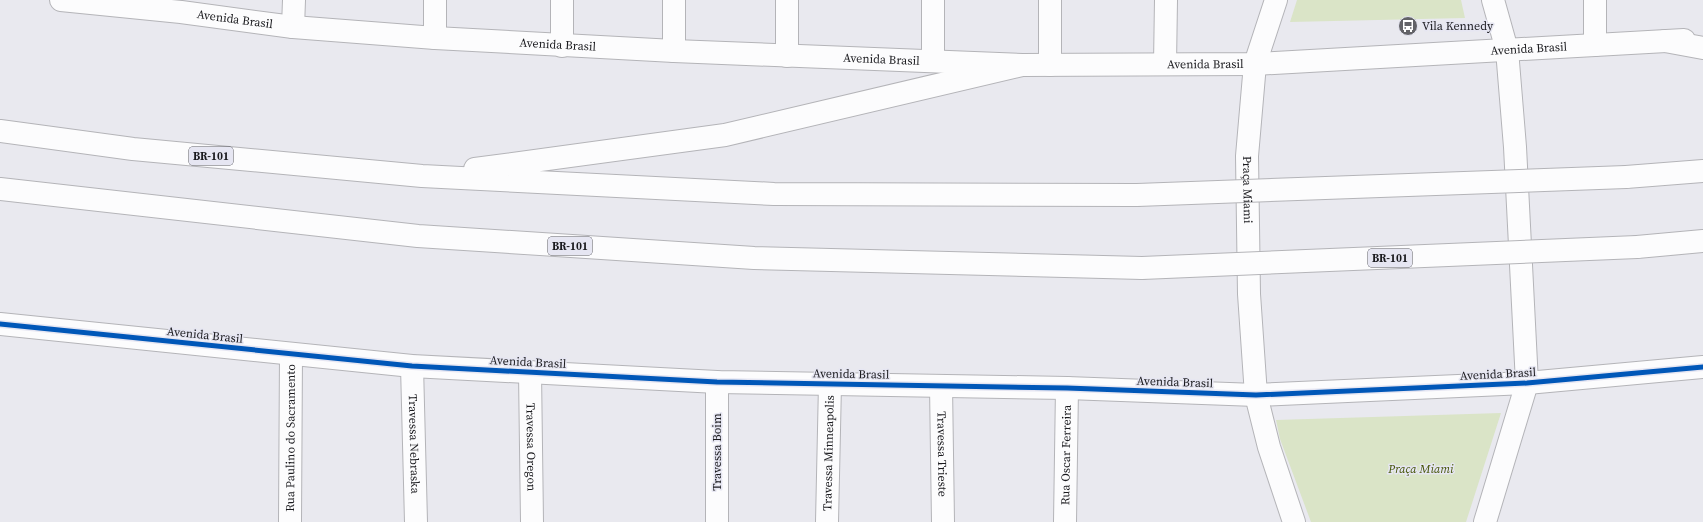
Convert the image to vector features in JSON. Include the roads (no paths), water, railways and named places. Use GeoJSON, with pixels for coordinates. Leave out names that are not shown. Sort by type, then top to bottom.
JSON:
{"type":"FeatureCollection","features":[{"type":"Feature","properties":{"kind":"main road","name":"Avenida Brasil"},"geometry":{"type":"LineString","coordinates":[[64,0],[181,6],[293,27],[435,38],[562,46],[1022,65],[1255,64],[1703,38]]}},
{"type":"Feature","properties":{"kind":"main road"},"geometry":{"type":"LineString","coordinates":[[293,27],[294,0]]}},
{"type":"Feature","properties":{"kind":"main road"},"geometry":{"type":"LineString","coordinates":[[435,0],[435,38]]}},
{"type":"Feature","properties":{"kind":"main road"},"geometry":{"type":"LineString","coordinates":[[562,0],[562,46]]}},
{"type":"Feature","properties":{"kind":"main road"},"geometry":{"type":"LineString","coordinates":[[674,0],[674,51]]}},
{"type":"Feature","properties":{"kind":"main road"},"geometry":{"type":"LineString","coordinates":[[787,0],[787,56]]}},
{"type":"Feature","properties":{"kind":"main road"},"geometry":{"type":"LineString","coordinates":[[933,0],[933,61]]}},
{"type":"Feature","properties":{"kind":"main road"},"geometry":{"type":"LineString","coordinates":[[1050,0],[1050,65]]}},
{"type":"Feature","properties":{"kind":"main road"},"geometry":{"type":"LineString","coordinates":[[1165,64],[1166,0]]}},
{"type":"Feature","properties":{"kind":"main road","name":"Praça Miami"},"geometry":{"type":"LineString","coordinates":[[1276,0],[1255,64],[1247,156],[1249,294],[1256,395],[1269,447],[1294,522]]}},
{"type":"Feature","properties":{"kind":"main road"},"geometry":{"type":"LineString","coordinates":[[1485,522],[1527,383],[1515,147],[1507,50],[1492,0]]}},
{"type":"Feature","properties":{"kind":"main road"},"geometry":{"type":"LineString","coordinates":[[1595,0],[1595,45]]}},
{"type":"Feature","properties":{"kind":"main road"},"geometry":{"type":"LineString","coordinates":[[1665,41],[1703,48]]}},
{"type":"Feature","properties":{"kind":"main road"},"geometry":{"type":"LineString","coordinates":[[422,176],[724,135],[1022,65]]}},
{"type":"Feature","properties":{"kind":"main road","name":"BR-101"},"geometry":{"type":"LineString","coordinates":[[0,131],[133,149],[422,176],[774,194],[1137,195],[1626,176],[1703,171]]}},
{"type":"Feature","properties":{"kind":"main road","name":"BR-101"},"geometry":{"type":"LineString","coordinates":[[0,189],[418,236],[754,258],[1142,268],[1637,247],[1703,241]]}},
{"type":"Feature","properties":{"kind":"main road","name":"Avenida Brasil"},"geometry":{"type":"LineString","coordinates":[[0,324],[412,366],[718,382],[1067,388],[1256,395],[1527,383],[1703,367]]}},
{"type":"Feature","properties":{"kind":"main road","name":"Rua Paulino do Sacramento"},"geometry":{"type":"LineString","coordinates":[[290,522],[291,354]]}},
{"type":"Feature","properties":{"kind":"main road","name":"Travessa Nebraska"},"geometry":{"type":"LineString","coordinates":[[412,366],[416,522]]}},
{"type":"Feature","properties":{"kind":"main road","name":"Travessa Oregon"},"geometry":{"type":"LineString","coordinates":[[530,372],[532,522]]}},
{"type":"Feature","properties":{"kind":"main road","name":"Travessa Boim"},"geometry":{"type":"LineString","coordinates":[[716,522],[718,382]]}},
{"type":"Feature","properties":{"kind":"main road","name":"Travessa Minneapolis"},"geometry":{"type":"LineString","coordinates":[[827,522],[830,384]]}},
{"type":"Feature","properties":{"kind":"main road","name":"Travessa Trieste"},"geometry":{"type":"LineString","coordinates":[[941,386],[942,522]]}},
{"type":"Feature","properties":{"kind":"main road","name":"Rua Oscar Ferreira"},"geometry":{"type":"LineString","coordinates":[[1065,522],[1067,388]]}},
{"type":"Feature","properties":{"kind":"place","name":"Vila Kennedy"},"geometry":{"type":"Point","coordinates":[1408,26]}}]}
